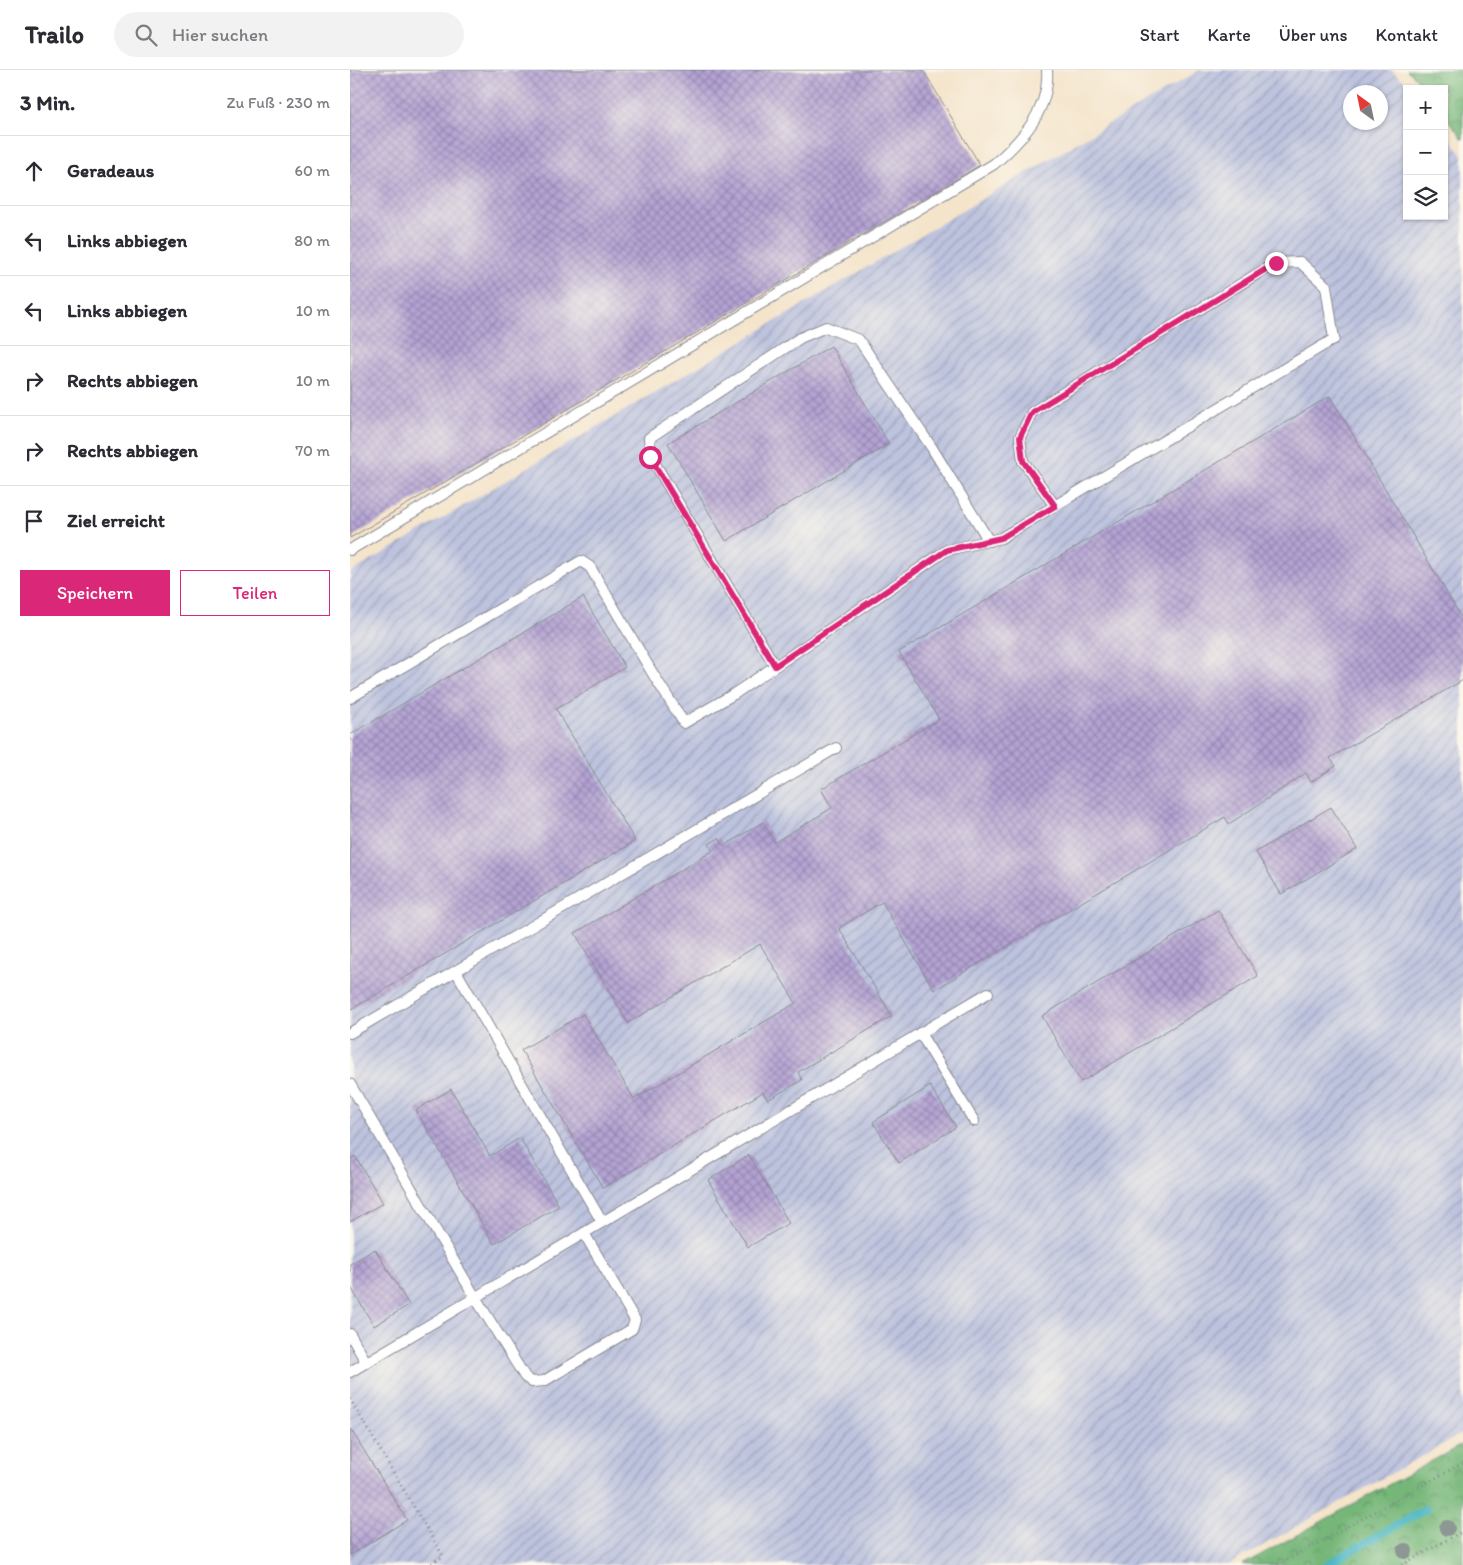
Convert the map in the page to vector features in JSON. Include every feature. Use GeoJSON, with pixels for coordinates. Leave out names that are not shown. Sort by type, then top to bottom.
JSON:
{"type":"FeatureCollection","features":[{"type":"Feature","properties":{"kind":"lane"},"geometry":{"type":"LineString","coordinates":[[350,550],[994,164],[1014,147],[1035,120],[1045,97],[1047,70]]}},
{"type":"Feature","properties":{"kind":"lane"},"geometry":{"type":"LineString","coordinates":[[350,698],[581,561],[590,567],[684,723],[734,694],[947,550],[1001,538],[1055,506],[1334,339],[1326,286],[1300,262],[1276,263],[1032,412],[1020,437],[1023,461],[1055,506]]}},
{"type":"Feature","properties":{"kind":"lane"},"geometry":{"type":"LineString","coordinates":[[775,666],[650,457],[649,438],[800,338],[826,327],[859,340],[932,448],[989,541]]}},
{"type":"Feature","properties":{"kind":"lane"},"geometry":{"type":"LineString","coordinates":[[350,1033],[836,748]]}},
{"type":"Feature","properties":{"kind":"lane"},"geometry":{"type":"LineString","coordinates":[[456,971],[602,1222]]}},
{"type":"Feature","properties":{"kind":"lane"},"geometry":{"type":"LineString","coordinates":[[350,1372],[988,992]]}},
{"type":"Feature","properties":{"kind":"lane"},"geometry":{"type":"LineString","coordinates":[[920,1033],[974,1121]]}},
{"type":"Feature","properties":{"kind":"lane"},"geometry":{"type":"LineString","coordinates":[[350,1084],[475,1298],[524,1377],[532,1382],[544,1382],[632,1329],[635,1320],[584,1233]]}},
{"type":"Feature","properties":{"kind":"lane"},"geometry":{"type":"LineString","coordinates":[[350,1334],[366,1362]]}},
{"type":"Feature","properties":{"kind":"path"},"geometry":{"type":"LineString","coordinates":[[350,1399],[443,1556],[428,1565]]}},
{"type":"Feature","properties":{"kind":"path"},"geometry":{"type":"LineString","coordinates":[[1278,1565],[1463,1463]]}},
{"type":"Feature","properties":{"kind":"path"},"geometry":{"type":"LineString","coordinates":[[1402,1565],[1463,1531]]}},
{"type":"Feature","properties":{"kind":"shaded area"},"geometry":{"type":"Polygon","coordinates":[[[1200,70],[1391,70],[1409,85],[1403,85],[1403,220],[1448,220],[1448,135],[1463,156],[1463,1433],[1228,1565],[350,1565],[350,573],[1200,70]]]}},
{"type":"Feature","properties":{"kind":"green space"},"geometry":{"type":"Polygon","coordinates":[[[1407,70],[1463,70],[1463,139],[1448,120],[1448,85],[1422,85],[1407,70]]]}},
{"type":"Feature","properties":{"kind":"green space"},"geometry":{"type":"Polygon","coordinates":[[[1463,1444],[1463,1565],[1242,1565],[1463,1444]]]}},
{"type":"Feature","properties":{"kind":"building"},"geometry":{"type":"Polygon","coordinates":[[[350,70],[923,70],[980,165],[350,538],[350,70]]]}},
{"type":"Feature","properties":{"kind":"building"},"geometry":{"type":"Polygon","coordinates":[[[831,346],[889,444],[726,541],[668,443],[831,346]]]}},
{"type":"Feature","properties":{"kind":"building"},"geometry":{"type":"Polygon","coordinates":[[[1330,396],[1463,620],[1463,680],[1330,758],[1336,766],[1311,782],[1306,773],[1229,824],[1225,817],[934,990],[882,902],[839,928],[892,1016],[798,1072],[802,1080],[768,1100],[763,1092],[603,1188],[521,1050],[583,1014],[634,1099],[796,1003],[760,944],[628,1023],[575,933],[713,851],[709,844],[719,838],[724,846],[763,822],[775,842],[832,808],[821,789],[939,719],[899,652],[1330,396]]]}},
{"type":"Feature","properties":{"kind":"building"},"geometry":{"type":"Polygon","coordinates":[[[583,597],[625,667],[556,709],[635,841],[352,1009],[350,1005],[350,735],[583,597]]]}},
{"type":"Feature","properties":{"kind":"building"},"geometry":{"type":"Polygon","coordinates":[[[1331,807],[1357,849],[1281,894],[1256,852],[1331,807]]]}},
{"type":"Feature","properties":{"kind":"building"},"geometry":{"type":"Polygon","coordinates":[[[1218,910],[1258,976],[1081,1082],[1042,1016],[1218,910]]]}},
{"type":"Feature","properties":{"kind":"building"},"geometry":{"type":"Polygon","coordinates":[[[930,1086],[956,1127],[899,1163],[873,1122],[930,1086]]]}},
{"type":"Feature","properties":{"kind":"building"},"geometry":{"type":"Polygon","coordinates":[[[451,1089],[490,1156],[520,1138],[559,1206],[494,1244],[416,1110],[451,1089]]]}},
{"type":"Feature","properties":{"kind":"building"},"geometry":{"type":"Polygon","coordinates":[[[749,1155],[789,1223],[748,1247],[708,1180],[749,1155]]]}},
{"type":"Feature","properties":{"kind":"building"},"geometry":{"type":"Polygon","coordinates":[[[355,1156],[383,1203],[350,1222],[350,1159],[355,1156]]]}},
{"type":"Feature","properties":{"kind":"building"},"geometry":{"type":"Polygon","coordinates":[[[375,1249],[409,1305],[374,1326],[350,1286],[350,1264],[375,1249]]]}},
{"type":"Feature","properties":{"kind":"building"},"geometry":{"type":"Polygon","coordinates":[[[350,1428],[407,1520],[350,1555],[350,1428]]]}},
{"type":"Feature","properties":{"kind":"waterway"},"geometry":{"type":"LineString","coordinates":[[1326,1565],[1426,1509]]}},
{"type":"Feature","properties":{"kind":"route"},"geometry":{"type":"LineString","coordinates":[[650,457],[775,666],[947,550],[1001,538],[1055,506],[1023,461],[1020,437],[1032,412],[1276,263]]}}]}
